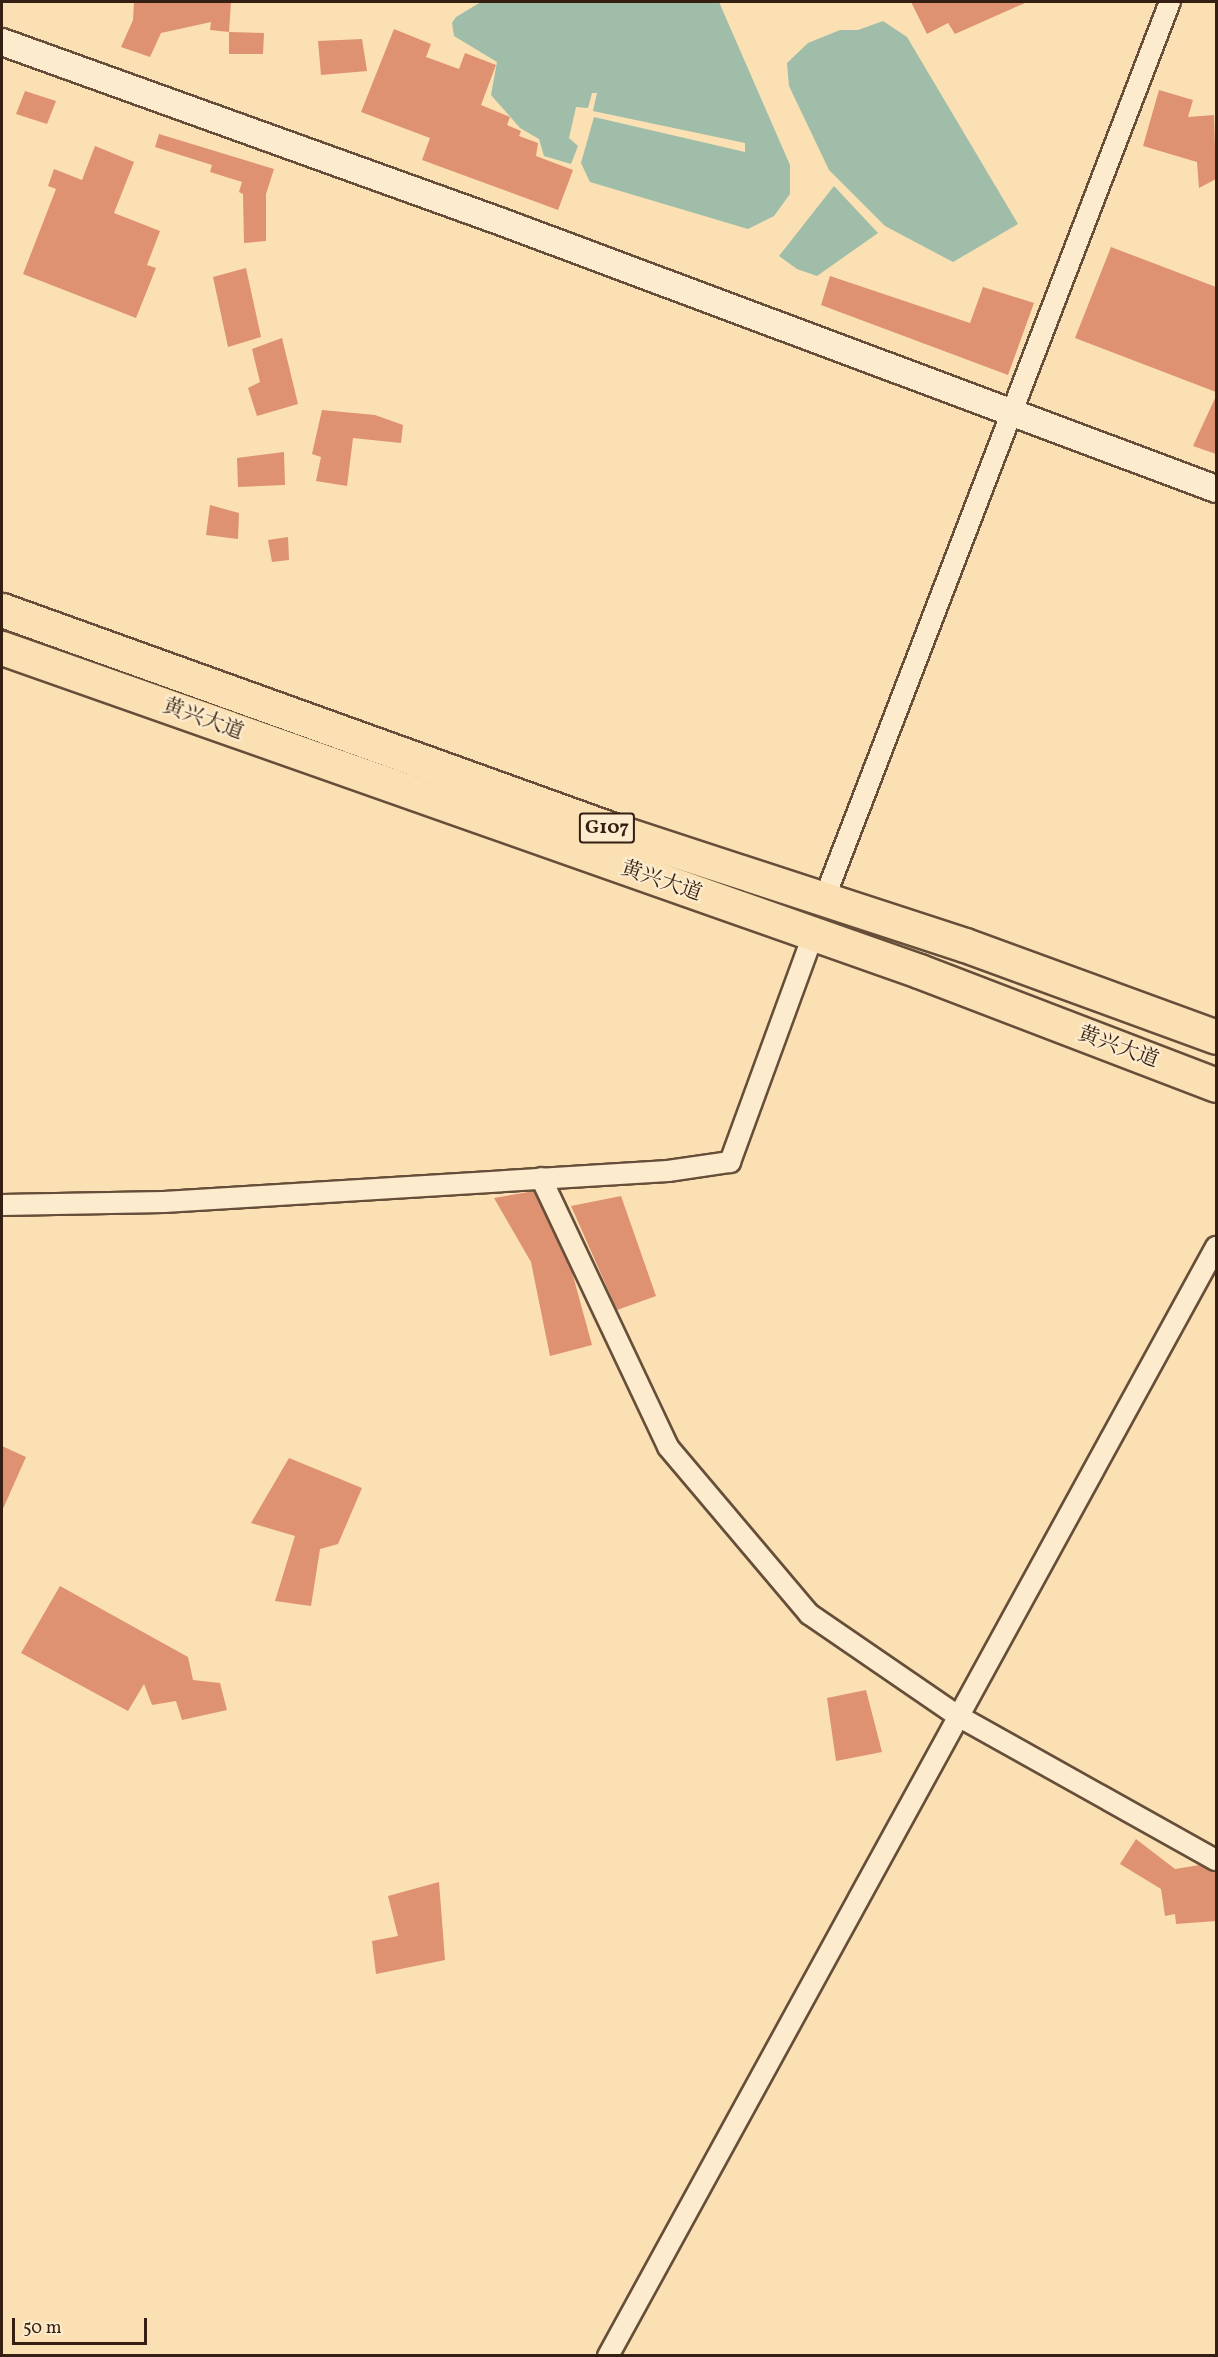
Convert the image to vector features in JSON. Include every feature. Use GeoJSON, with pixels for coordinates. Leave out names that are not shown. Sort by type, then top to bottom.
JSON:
{"type":"FeatureCollection","features":[{"type":"Feature","properties":{"kind":"highway","name":"黄兴大道"},"geometry":{"type":"LineString","coordinates":[[2,610],[616,831],[823,902],[965,945],[1216,1037]]}},
{"type":"Feature","properties":{"kind":"highway","name":"黄兴大道"},"geometry":{"type":"LineString","coordinates":[[2,648],[919,971],[1216,1085]]}},
{"type":"Feature","properties":{"kind":"highway"},"geometry":{"type":"LineString","coordinates":[[1130,1052],[1149,1050],[1160,1040],[1159,1023],[1145,1011]]}},
{"type":"Feature","properties":{"kind":"street"},"geometry":{"type":"LineString","coordinates":[[823,902],[1170,2]]}},
{"type":"Feature","properties":{"kind":"street"},"geometry":{"type":"LineString","coordinates":[[2,42],[1013,411],[1216,489]]}},
{"type":"Feature","properties":{"kind":"street"},"geometry":{"type":"LineString","coordinates":[[2,1205],[164,1202],[668,1171],[730,1162],[813,935]]}},
{"type":"Feature","properties":{"kind":"street"},"geometry":{"type":"LineString","coordinates":[[541,1178],[668,1447],[809,1614],[958,1716],[1216,1860]]}},
{"type":"Feature","properties":{"kind":"street"},"geometry":{"type":"LineString","coordinates":[[608,2355],[1216,1247]]}},
{"type":"Feature","properties":{"kind":"shaded area"},"geometry":{"type":"Polygon","coordinates":[[[481,2],[719,2],[790,165],[790,194],[774,216],[748,229],[590,182],[581,163],[594,117],[745,152],[745,143],[593,111],[597,93],[592,93],[588,108],[576,107],[569,138],[578,146],[571,164],[544,156],[539,139],[520,128],[491,95],[497,62],[454,36],[452,23],[456,17],[481,2]]]}},
{"type":"Feature","properties":{"kind":"shaded area"},"geometry":{"type":"Polygon","coordinates":[[[883,21],[907,37],[1018,224],[953,262],[885,226],[829,170],[789,86],[787,63],[808,43],[840,30],[858,30],[883,21]]]}},
{"type":"Feature","properties":{"kind":"shaded area"},"geometry":{"type":"Polygon","coordinates":[[[834,186],[878,233],[817,276],[797,269],[779,256],[834,186]]]}},
{"type":"Feature","properties":{"kind":"building"},"geometry":{"type":"Polygon","coordinates":[[[134,2],[231,2],[229,32],[210,30],[211,22],[161,33],[150,57],[121,47],[133,20],[134,2]]]}},
{"type":"Feature","properties":{"kind":"building"},"geometry":{"type":"Polygon","coordinates":[[[911,2],[1027,2],[955,34],[948,23],[927,34],[911,2]]]}},
{"type":"Feature","properties":{"kind":"building"},"geometry":{"type":"Polygon","coordinates":[[[394,29],[431,44],[426,57],[459,69],[465,53],[496,65],[481,105],[510,117],[507,125],[521,131],[519,136],[538,143],[536,156],[573,170],[558,210],[422,160],[430,138],[361,112],[394,29]]]}},
{"type":"Feature","properties":{"kind":"building"},"geometry":{"type":"Polygon","coordinates":[[[229,32],[264,33],[263,54],[229,54],[229,32]]]}},
{"type":"Feature","properties":{"kind":"building"},"geometry":{"type":"Polygon","coordinates":[[[362,39],[367,71],[321,75],[318,41],[362,39]]]}},
{"type":"Feature","properties":{"kind":"building"},"geometry":{"type":"Polygon","coordinates":[[[1159,90],[1193,100],[1188,117],[1214,115],[1216,179],[1199,188],[1197,162],[1143,146],[1159,90]]]}},
{"type":"Feature","properties":{"kind":"building"},"geometry":{"type":"Polygon","coordinates":[[[25,91],[56,101],[47,124],[16,114],[25,91]]]}},
{"type":"Feature","properties":{"kind":"building"},"geometry":{"type":"Polygon","coordinates":[[[159,134],[274,169],[266,194],[266,241],[244,243],[243,194],[239,192],[242,182],[210,172],[212,165],[155,147],[159,134]]]}},
{"type":"Feature","properties":{"kind":"building"},"geometry":{"type":"Polygon","coordinates":[[[95,146],[134,162],[114,213],[160,231],[147,265],[156,268],[136,318],[23,274],[56,189],[48,186],[54,169],[82,180],[95,146]]]}},
{"type":"Feature","properties":{"kind":"building"},"geometry":{"type":"Polygon","coordinates":[[[1111,247],[1216,287],[1216,392],[1075,338],[1111,247]]]}},
{"type":"Feature","properties":{"kind":"building"},"geometry":{"type":"Polygon","coordinates":[[[246,268],[261,337],[228,347],[213,277],[246,268]]]}},
{"type":"Feature","properties":{"kind":"building"},"geometry":{"type":"Polygon","coordinates":[[[830,276],[970,323],[983,287],[1034,303],[1008,375],[821,305],[830,276]]]}},
{"type":"Feature","properties":{"kind":"building"},"geometry":{"type":"Polygon","coordinates":[[[282,338],[298,404],[257,416],[248,388],[260,382],[252,349],[282,338]]]}},
{"type":"Feature","properties":{"kind":"building"},"geometry":{"type":"Polygon","coordinates":[[[1216,396],[1216,454],[1193,446],[1216,396]]]}},
{"type":"Feature","properties":{"kind":"building"},"geometry":{"type":"Polygon","coordinates":[[[322,410],[375,415],[403,425],[401,443],[353,438],[347,486],[316,481],[321,457],[312,454],[322,410]]]}},
{"type":"Feature","properties":{"kind":"building"},"geometry":{"type":"Polygon","coordinates":[[[284,452],[285,485],[238,487],[237,458],[284,452]]]}},
{"type":"Feature","properties":{"kind":"building"},"geometry":{"type":"Polygon","coordinates":[[[210,505],[239,513],[238,539],[206,535],[210,505]]]}},
{"type":"Feature","properties":{"kind":"building"},"geometry":{"type":"Polygon","coordinates":[[[288,537],[289,560],[272,562],[268,540],[288,537]]]}},
{"type":"Feature","properties":{"kind":"building"},"geometry":{"type":"Polygon","coordinates":[[[534,1191],[572,1272],[592,1345],[550,1356],[531,1262],[494,1198],[534,1191]]]}},
{"type":"Feature","properties":{"kind":"building"},"geometry":{"type":"Polygon","coordinates":[[[621,1196],[656,1296],[617,1310],[571,1206],[621,1196]]]}},
{"type":"Feature","properties":{"kind":"building"},"geometry":{"type":"Polygon","coordinates":[[[2,1446],[26,1457],[2,1511],[2,1446]]]}},
{"type":"Feature","properties":{"kind":"building"},"geometry":{"type":"Polygon","coordinates":[[[289,1458],[362,1488],[338,1544],[320,1549],[311,1606],[275,1601],[295,1536],[251,1523],[289,1458]]]}},
{"type":"Feature","properties":{"kind":"building"},"geometry":{"type":"Polygon","coordinates":[[[60,1586],[188,1657],[193,1680],[220,1683],[227,1710],[182,1720],[176,1701],[152,1705],[144,1684],[128,1711],[21,1653],[60,1586]]]}},
{"type":"Feature","properties":{"kind":"building"},"geometry":{"type":"Polygon","coordinates":[[[866,1690],[882,1752],[836,1761],[827,1698],[866,1690]]]}},
{"type":"Feature","properties":{"kind":"building"},"geometry":{"type":"Polygon","coordinates":[[[1136,1839],[1175,1869],[1200,1865],[1216,1872],[1216,1921],[1176,1924],[1175,1914],[1165,1916],[1161,1889],[1120,1864],[1136,1839]]]}},
{"type":"Feature","properties":{"kind":"building"},"geometry":{"type":"Polygon","coordinates":[[[439,1882],[445,1960],[376,1974],[372,1941],[398,1936],[388,1896],[439,1882]]]}}]}
